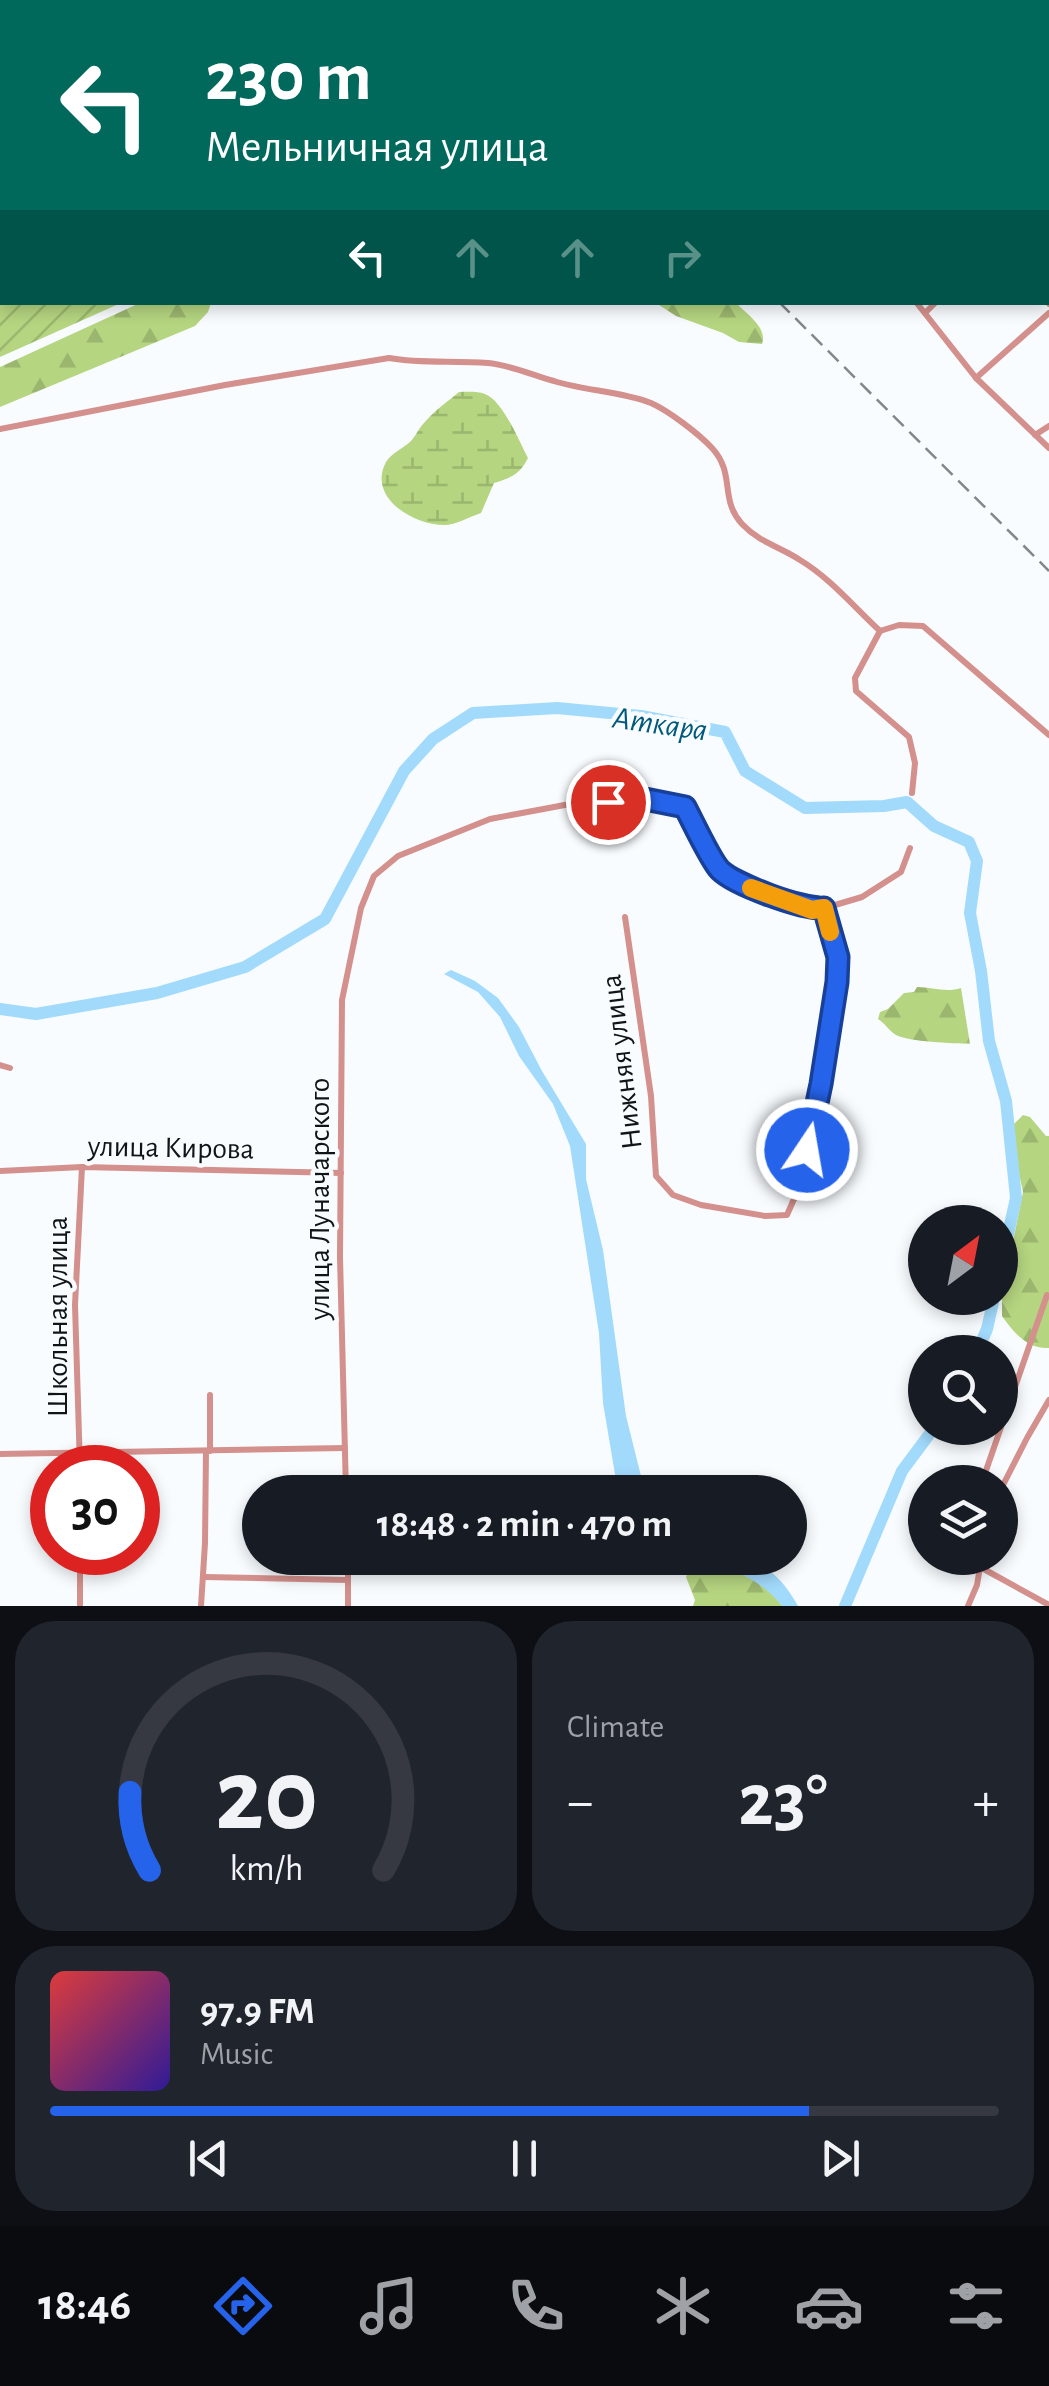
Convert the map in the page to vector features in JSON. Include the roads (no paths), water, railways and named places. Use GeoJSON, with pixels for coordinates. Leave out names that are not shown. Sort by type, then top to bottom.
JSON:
{"type":"FeatureCollection","features":[{"type":"Feature","properties":{"kind":"street"},"geometry":{"type":"LineString","coordinates":[[918,305],[976,378],[1049,448]]}},
{"type":"Feature","properties":{"kind":"street"},"geometry":{"type":"LineString","coordinates":[[925,313],[933,305]]}},
{"type":"Feature","properties":{"kind":"street"},"geometry":{"type":"LineString","coordinates":[[976,378],[1049,312]]}},
{"type":"Feature","properties":{"kind":"street"},"geometry":{"type":"LineString","coordinates":[[0,428],[389,358],[414,363],[491,363],[652,404],[674,417],[711,447],[722,462],[728,476],[730,506],[740,522],[756,537],[818,572],[880,631]]}},
{"type":"Feature","properties":{"kind":"street"},"geometry":{"type":"LineString","coordinates":[[1035,435],[1049,426]]}},
{"type":"Feature","properties":{"kind":"street"},"geometry":{"type":"LineString","coordinates":[[912,793],[916,763],[909,736],[856,691],[855,678],[880,631],[899,625],[922,626],[1049,736]]}},
{"type":"Feature","properties":{"kind":"street","name":"улица Луначарского"},"geometry":{"type":"LineString","coordinates":[[346,1475],[340,1256],[342,1000],[361,908],[374,876],[398,856],[490,820],[570,804],[645,799],[685,807],[720,870],[767,894],[812,910],[824,908]]}},
{"type":"Feature","properties":{"kind":"street"},"geometry":{"type":"LineString","coordinates":[[824,908],[862,897],[900,872],[910,848]]}},
{"type":"Feature","properties":{"kind":"street","name":"Нижняя улица"},"geometry":{"type":"LineString","coordinates":[[625,917],[651,1096],[656,1176],[673,1195],[701,1205],[765,1216],[787,1215],[801,1183],[821,1084],[838,957],[824,908]]}},
{"type":"Feature","properties":{"kind":"street"},"geometry":{"type":"LineString","coordinates":[[0,1064],[10,1068]]}},
{"type":"Feature","properties":{"kind":"street","name":"улица Кирова"},"geometry":{"type":"LineString","coordinates":[[0,1172],[82,1167],[341,1172]]}},
{"type":"Feature","properties":{"kind":"street","name":"Школьная улица"},"geometry":{"type":"LineString","coordinates":[[80,1445],[75,1305],[82,1167]]}},
{"type":"Feature","properties":{"kind":"street"},"geometry":{"type":"LineString","coordinates":[[988,1465],[1047,1295]]}},
{"type":"Feature","properties":{"kind":"street"},"geometry":{"type":"LineString","coordinates":[[202,1606],[210,1395]]}},
{"type":"Feature","properties":{"kind":"street"},"geometry":{"type":"LineString","coordinates":[[1013,1465],[1049,1400]]}},
{"type":"Feature","properties":{"kind":"street"},"geometry":{"type":"LineString","coordinates":[[160,1451],[345,1448]]}},
{"type":"Feature","properties":{"kind":"street"},"geometry":{"type":"LineString","coordinates":[[0,1454],[30,1453]]}},
{"type":"Feature","properties":{"kind":"street"},"geometry":{"type":"LineString","coordinates":[[80,1575],[80,1606]]}},
{"type":"Feature","properties":{"kind":"street"},"geometry":{"type":"LineString","coordinates":[[348,1575],[348,1606]]}},
{"type":"Feature","properties":{"kind":"street"},"geometry":{"type":"LineString","coordinates":[[968,1606],[979,1575]]}},
{"type":"Feature","properties":{"kind":"street"},"geometry":{"type":"LineString","coordinates":[[995,1575],[1049,1605]]}},
{"type":"Feature","properties":{"kind":"street"},"geometry":{"type":"LineString","coordinates":[[204,1577],[348,1580]]}},
{"type":"Feature","properties":{"kind":"water"},"geometry":{"type":"Polygon","coordinates":[[[451,970],[498,998],[519,1027],[586,1144],[586,1179],[603,1250],[626,1416],[641,1475],[615,1475],[603,1403],[599,1333],[570,1146],[553,1104],[519,1056],[500,1017],[478,992],[444,974],[451,970]]]}},
{"type":"Feature","properties":{"kind":"water"},"geometry":{"type":"Polygon","coordinates":[[[743,1575],[774,1575],[798,1606],[782,1606],[743,1575]]]}},
{"type":"Feature","properties":{"kind":"waterway","name":"Аткара"},"geometry":{"type":"LineString","coordinates":[[0,1009],[36,1014],[157,993],[245,967],[325,919],[404,771],[433,739],[473,713],[557,708],[641,716],[725,732],[745,771],[805,808],[907,802],[934,826],[969,842],[977,861],[970,913],[989,1041],[1006,1101],[1014,1205]]}},
{"type":"Feature","properties":{"kind":"waterway","name":"Аткара"},"geometry":{"type":"LineString","coordinates":[[984,1335],[990,1315]]}},
{"type":"Feature","properties":{"kind":"waterway","name":"Аткара"},"geometry":{"type":"LineString","coordinates":[[845,1606],[902,1471],[921,1445]]}},
{"type":"Feature","properties":{"kind":"railway"},"geometry":{"type":"LineString","coordinates":[[782,305],[1049,571]]}}]}
